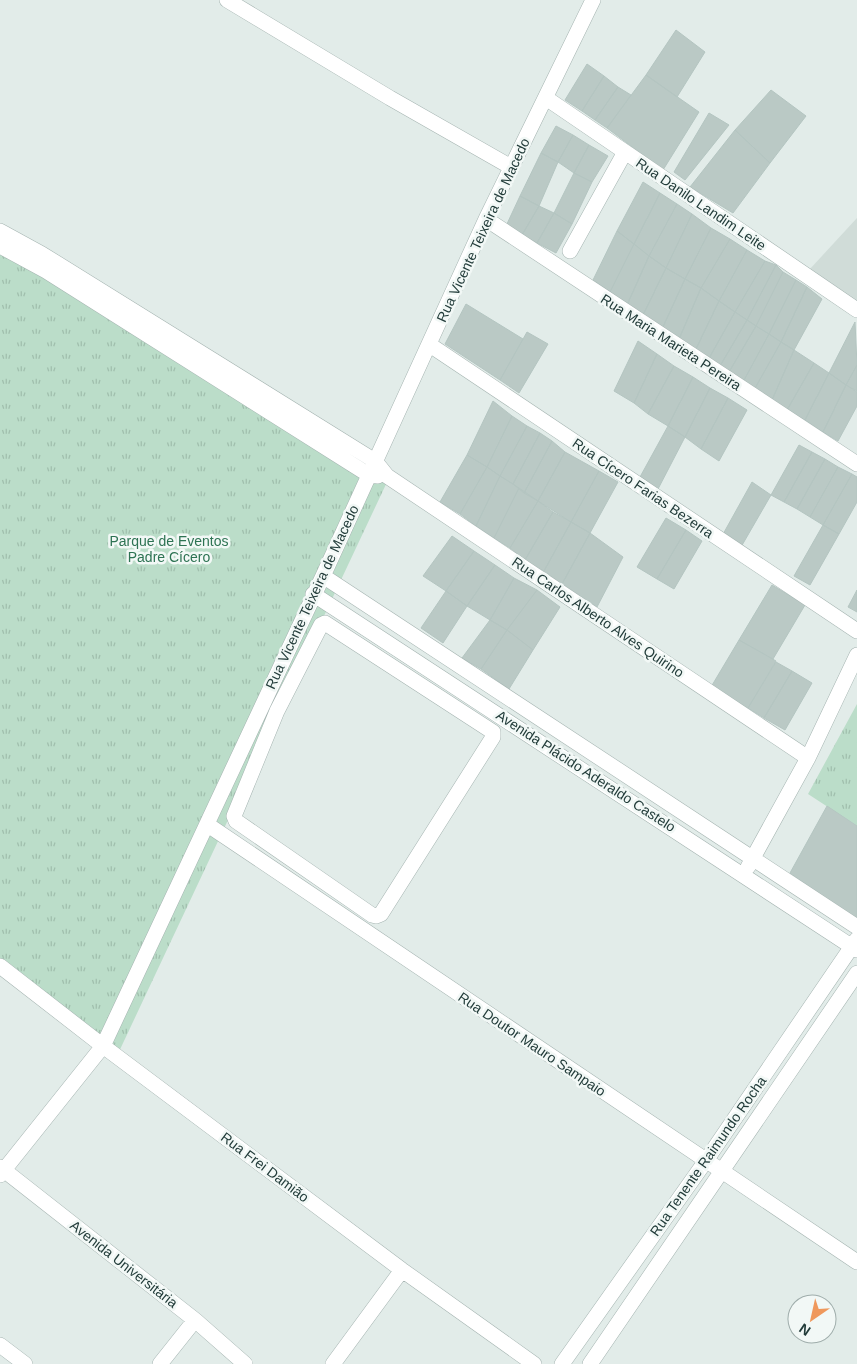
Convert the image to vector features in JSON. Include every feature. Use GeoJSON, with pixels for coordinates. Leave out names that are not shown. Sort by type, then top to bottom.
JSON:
{"type":"FeatureCollection","features":[{"type":"Feature","properties":{"kind":"street"},"geometry":{"type":"LineString","coordinates":[[227,0],[390,98],[511,167]]}},
{"type":"Feature","properties":{"kind":"street","name":"Rua Vicente Teixeira de Macedo"},"geometry":{"type":"LineString","coordinates":[[1,1171],[103,1046],[208,825],[262,704],[324,576],[486,219],[592,0]]}},
{"type":"Feature","properties":{"kind":"street","name":"Rua Danilo Landim Leite"},"geometry":{"type":"LineString","coordinates":[[546,98],[857,310]]}},
{"type":"Feature","properties":{"kind":"street"},"geometry":{"type":"LineString","coordinates":[[570,251],[625,152]]}},
{"type":"Feature","properties":{"kind":"street","name":"Rua Maria Marieta Pereira"},"geometry":{"type":"LineString","coordinates":[[486,219],[857,464]]}},
{"type":"Feature","properties":{"kind":"street"},"geometry":{"type":"LineString","coordinates":[[0,231],[369,475],[387,476]]}},
{"type":"Feature","properties":{"kind":"street"},"geometry":{"type":"LineString","coordinates":[[0,246],[108,302],[375,461],[387,476]]}},
{"type":"Feature","properties":{"kind":"street","name":"Rua Cícero Farias Bezerra"},"geometry":{"type":"LineString","coordinates":[[430,345],[857,631]]}},
{"type":"Feature","properties":{"kind":"street","name":"Rua Carlos Alberto Alves Quirino"},"geometry":{"type":"LineString","coordinates":[[387,476],[808,758]]}},
{"type":"Feature","properties":{"kind":"street","name":"Avenida Plácido Aderaldo Castelo"},"geometry":{"type":"LineString","coordinates":[[324,576],[857,927]]}},
{"type":"Feature","properties":{"kind":"street","name":"Avenida Plácido Aderaldo Castelo"},"geometry":{"type":"LineString","coordinates":[[314,594],[743,875],[855,945]]}},
{"type":"Feature","properties":{"kind":"street"},"geometry":{"type":"LineString","coordinates":[[325,623],[492,732],[493,737],[381,914],[372,916],[235,819],[234,816],[277,711],[321,624],[325,623]]}},
{"type":"Feature","properties":{"kind":"street"},"geometry":{"type":"LineString","coordinates":[[743,875],[808,758],[857,655]]}},
{"type":"Feature","properties":{"kind":"street"},"geometry":{"type":"LineString","coordinates":[[500,715],[511,700]]}},
{"type":"Feature","properties":{"kind":"street"},"geometry":{"type":"LineString","coordinates":[[262,704],[277,711]]}},
{"type":"Feature","properties":{"kind":"street","name":"Rua Doutor Mauro Sampaio"},"geometry":{"type":"LineString","coordinates":[[208,825],[705,1162],[856,1258]]}},
{"type":"Feature","properties":{"kind":"street","name":"Rua Tenente Raimundo Rocha"},"geometry":{"type":"LineString","coordinates":[[562,1364],[855,945]]}},
{"type":"Feature","properties":{"kind":"street","name":"Rua Frei Damião"},"geometry":{"type":"LineString","coordinates":[[0,966],[103,1046],[402,1270],[534,1364]]}},
{"type":"Feature","properties":{"kind":"street","name":"Rua Tenente Raimundo Rocha"},"geometry":{"type":"LineString","coordinates":[[590,1364],[857,973]]}},
{"type":"Feature","properties":{"kind":"street"},"geometry":{"type":"LineString","coordinates":[[779,1054],[794,1064]]}},
{"type":"Feature","properties":{"kind":"street","name":"Avenida Universitária"},"geometry":{"type":"LineString","coordinates":[[1,1171],[195,1320],[245,1364]]}},
{"type":"Feature","properties":{"kind":"street"},"geometry":{"type":"LineString","coordinates":[[333,1364],[402,1270]]}},
{"type":"Feature","properties":{"kind":"street"},"geometry":{"type":"LineString","coordinates":[[160,1364],[195,1320]]}},
{"type":"Feature","properties":{"kind":"street"},"geometry":{"type":"LineString","coordinates":[[0,1345],[25,1364]]}},
{"type":"Feature","properties":{"kind":"shaded area"},"geometry":{"type":"Polygon","coordinates":[[[857,218],[857,300],[810,269],[857,218]]]}},
{"type":"Feature","properties":{"kind":"green space","name":"Parque de Eventos Padre Cícero"},"geometry":{"type":"Polygon","coordinates":[[[0,247],[388,480],[116,1058],[0,966],[0,247]]]}},
{"type":"Feature","properties":{"kind":"green space"},"geometry":{"type":"Polygon","coordinates":[[[857,704],[857,826],[808,794],[857,704]]]}},
{"type":"Feature","properties":{"kind":"building"},"geometry":{"type":"Polygon","coordinates":[[[676,30],[705,52],[677,97],[646,75],[676,30]]]}},
{"type":"Feature","properties":{"kind":"building"},"geometry":{"type":"Polygon","coordinates":[[[587,64],[604,76],[582,111],[565,100],[587,64]]]}},
{"type":"Feature","properties":{"kind":"building"},"geometry":{"type":"Polygon","coordinates":[[[646,75],[699,112],[663,170],[607,128],[646,75]]]}},
{"type":"Feature","properties":{"kind":"building"},"geometry":{"type":"Polygon","coordinates":[[[604,76],[618,87],[595,120],[582,111],[604,76]]]}},
{"type":"Feature","properties":{"kind":"building"},"geometry":{"type":"Polygon","coordinates":[[[618,87],[631,95],[607,128],[595,120],[618,87]]]}},
{"type":"Feature","properties":{"kind":"building"},"geometry":{"type":"Polygon","coordinates":[[[771,90],[806,116],[770,163],[735,130],[771,90]]]}},
{"type":"Feature","properties":{"kind":"building"},"geometry":{"type":"Polygon","coordinates":[[[709,113],[729,125],[685,180],[674,172],[709,113]]]}},
{"type":"Feature","properties":{"kind":"building"},"geometry":{"type":"Polygon","coordinates":[[[556,126],[573,135],[558,162],[541,153],[556,126]]]}},
{"type":"Feature","properties":{"kind":"building"},"geometry":{"type":"Polygon","coordinates":[[[735,130],[770,163],[733,213],[690,187],[735,130]]]}},
{"type":"Feature","properties":{"kind":"building"},"geometry":{"type":"Polygon","coordinates":[[[573,135],[589,145],[574,173],[558,162],[573,135]]]}},
{"type":"Feature","properties":{"kind":"building"},"geometry":{"type":"Polygon","coordinates":[[[589,145],[608,156],[592,182],[574,173],[589,145]]]}},
{"type":"Feature","properties":{"kind":"building"},"geometry":{"type":"Polygon","coordinates":[[[541,153],[558,162],[539,206],[520,196],[541,153]]]}},
{"type":"Feature","properties":{"kind":"building"},"geometry":{"type":"Polygon","coordinates":[[[574,173],[592,182],[572,224],[554,213],[574,173]]]}},
{"type":"Feature","properties":{"kind":"building"},"geometry":{"type":"Polygon","coordinates":[[[643,182],[660,193],[634,244],[617,231],[643,182]]]}},
{"type":"Feature","properties":{"kind":"building"},"geometry":{"type":"Polygon","coordinates":[[[660,193],[677,204],[649,256],[634,244],[660,193]]]}},
{"type":"Feature","properties":{"kind":"building"},"geometry":{"type":"Polygon","coordinates":[[[520,196],[539,206],[522,235],[506,226],[520,196]]]}},
{"type":"Feature","properties":{"kind":"building"},"geometry":{"type":"Polygon","coordinates":[[[677,204],[692,214],[666,268],[649,256],[677,204]]]}},
{"type":"Feature","properties":{"kind":"building"},"geometry":{"type":"Polygon","coordinates":[[[539,206],[554,213],[537,243],[522,235],[539,206]]]}},
{"type":"Feature","properties":{"kind":"building"},"geometry":{"type":"Polygon","coordinates":[[[554,213],[572,224],[556,253],[537,243],[554,213]]]}},
{"type":"Feature","properties":{"kind":"building"},"geometry":{"type":"Polygon","coordinates":[[[692,214],[711,228],[685,279],[666,268],[692,214]]]}},
{"type":"Feature","properties":{"kind":"building"},"geometry":{"type":"Polygon","coordinates":[[[711,228],[730,239],[701,288],[685,279],[711,228]]]}},
{"type":"Feature","properties":{"kind":"building"},"geometry":{"type":"Polygon","coordinates":[[[617,231],[634,244],[610,292],[593,280],[617,231]]]}},
{"type":"Feature","properties":{"kind":"building"},"geometry":{"type":"Polygon","coordinates":[[[730,239],[747,250],[719,301],[701,288],[730,239]]]}},
{"type":"Feature","properties":{"kind":"building"},"geometry":{"type":"Polygon","coordinates":[[[634,244],[649,256],[627,305],[610,292],[634,244]]]}},
{"type":"Feature","properties":{"kind":"building"},"geometry":{"type":"Polygon","coordinates":[[[747,250],[765,261],[735,312],[719,301],[747,250]]]}},
{"type":"Feature","properties":{"kind":"building"},"geometry":{"type":"Polygon","coordinates":[[[649,256],[666,268],[643,315],[627,305],[649,256]]]}},
{"type":"Feature","properties":{"kind":"building"},"geometry":{"type":"Polygon","coordinates":[[[765,261],[776,265],[747,320],[735,312],[765,261]]]}},
{"type":"Feature","properties":{"kind":"building"},"geometry":{"type":"Polygon","coordinates":[[[776,265],[783,272],[756,326],[747,320],[776,265]]]}},
{"type":"Feature","properties":{"kind":"building"},"geometry":{"type":"Polygon","coordinates":[[[666,268],[685,279],[662,329],[643,315],[666,268]]]}},
{"type":"Feature","properties":{"kind":"building"},"geometry":{"type":"Polygon","coordinates":[[[783,272],[796,280],[769,334],[756,326],[783,272]]]}},
{"type":"Feature","properties":{"kind":"building"},"geometry":{"type":"Polygon","coordinates":[[[685,279],[701,288],[679,339],[662,329],[685,279]]]}},
{"type":"Feature","properties":{"kind":"building"},"geometry":{"type":"Polygon","coordinates":[[[796,280],[807,287],[781,342],[769,334],[796,280]]]}},
{"type":"Feature","properties":{"kind":"building"},"geometry":{"type":"Polygon","coordinates":[[[807,287],[822,299],[794,350],[781,342],[807,287]]]}},
{"type":"Feature","properties":{"kind":"building"},"geometry":{"type":"Polygon","coordinates":[[[701,288],[719,301],[695,351],[679,339],[701,288]]]}},
{"type":"Feature","properties":{"kind":"building"},"geometry":{"type":"Polygon","coordinates":[[[719,301],[735,312],[708,360],[695,351],[719,301]]]}},
{"type":"Feature","properties":{"kind":"building"},"geometry":{"type":"Polygon","coordinates":[[[466,304],[523,339],[500,380],[445,344],[466,304]]]}},
{"type":"Feature","properties":{"kind":"building"},"geometry":{"type":"Polygon","coordinates":[[[735,312],[747,320],[720,366],[708,360],[735,312]]]}},
{"type":"Feature","properties":{"kind":"building"},"geometry":{"type":"Polygon","coordinates":[[[747,320],[756,326],[729,372],[720,366],[747,320]]]}},
{"type":"Feature","properties":{"kind":"building"},"geometry":{"type":"Polygon","coordinates":[[[855,322],[857,365],[846,385],[829,373],[855,322]]]}},
{"type":"Feature","properties":{"kind":"building"},"geometry":{"type":"Polygon","coordinates":[[[756,326],[769,334],[743,382],[729,372],[756,326]]]}},
{"type":"Feature","properties":{"kind":"building"},"geometry":{"type":"Polygon","coordinates":[[[527,332],[548,344],[519,393],[500,380],[527,332]]]}},
{"type":"Feature","properties":{"kind":"building"},"geometry":{"type":"Polygon","coordinates":[[[769,334],[781,342],[754,390],[743,382],[769,334]]]}},
{"type":"Feature","properties":{"kind":"building"},"geometry":{"type":"Polygon","coordinates":[[[638,341],[657,354],[634,403],[614,391],[638,341]]]}},
{"type":"Feature","properties":{"kind":"building"},"geometry":{"type":"Polygon","coordinates":[[[781,342],[794,350],[772,400],[754,390],[781,342]]]}},
{"type":"Feature","properties":{"kind":"building"},"geometry":{"type":"Polygon","coordinates":[[[794,350],[814,363],[787,410],[772,400],[794,350]]]}},
{"type":"Feature","properties":{"kind":"building"},"geometry":{"type":"Polygon","coordinates":[[[657,354],[674,366],[648,414],[634,403],[657,354]]]}},
{"type":"Feature","properties":{"kind":"building"},"geometry":{"type":"Polygon","coordinates":[[[814,363],[829,373],[805,420],[787,410],[814,363]]]}},
{"type":"Feature","properties":{"kind":"building"},"geometry":{"type":"Polygon","coordinates":[[[857,365],[857,391],[846,385],[857,365]]]}},
{"type":"Feature","properties":{"kind":"building"},"geometry":{"type":"Polygon","coordinates":[[[674,366],[693,377],[668,426],[648,414],[674,366]]]}},
{"type":"Feature","properties":{"kind":"building"},"geometry":{"type":"Polygon","coordinates":[[[829,373],[846,385],[823,432],[805,420],[829,373]]]}},
{"type":"Feature","properties":{"kind":"building"},"geometry":{"type":"Polygon","coordinates":[[[693,377],[710,388],[685,437],[668,426],[693,377]]]}},
{"type":"Feature","properties":{"kind":"building"},"geometry":{"type":"Polygon","coordinates":[[[846,385],[857,392],[857,406],[838,441],[823,432],[846,385]]]}},
{"type":"Feature","properties":{"kind":"building"},"geometry":{"type":"Polygon","coordinates":[[[710,388],[728,398],[701,449],[685,437],[710,388]]]}},
{"type":"Feature","properties":{"kind":"building"},"geometry":{"type":"Polygon","coordinates":[[[728,398],[747,410],[719,461],[701,449],[728,398]]]}},
{"type":"Feature","properties":{"kind":"building"},"geometry":{"type":"Polygon","coordinates":[[[493,401],[512,416],[487,467],[467,455],[493,401]]]}},
{"type":"Feature","properties":{"kind":"building"},"geometry":{"type":"Polygon","coordinates":[[[512,416],[527,426],[500,476],[487,467],[512,416]]]}},
{"type":"Feature","properties":{"kind":"building"},"geometry":{"type":"Polygon","coordinates":[[[527,426],[540,433],[513,484],[500,476],[527,426]]]}},
{"type":"Feature","properties":{"kind":"building"},"geometry":{"type":"Polygon","coordinates":[[[668,426],[685,437],[658,489],[640,477],[668,426]]]}},
{"type":"Feature","properties":{"kind":"building"},"geometry":{"type":"Polygon","coordinates":[[[540,433],[552,441],[524,493],[513,484],[540,433]]]}},
{"type":"Feature","properties":{"kind":"building"},"geometry":{"type":"Polygon","coordinates":[[[552,441],[565,452],[538,501],[524,493],[552,441]]]}},
{"type":"Feature","properties":{"kind":"building"},"geometry":{"type":"Polygon","coordinates":[[[799,445],[812,452],[784,502],[771,495],[799,445]]]}},
{"type":"Feature","properties":{"kind":"building"},"geometry":{"type":"Polygon","coordinates":[[[565,452],[599,471],[571,522],[538,501],[565,452]]]}},
{"type":"Feature","properties":{"kind":"building"},"geometry":{"type":"Polygon","coordinates":[[[812,452],[825,459],[797,509],[784,502],[812,452]]]}},
{"type":"Feature","properties":{"kind":"building"},"geometry":{"type":"Polygon","coordinates":[[[467,455],[487,467],[460,514],[440,502],[467,455]]]}},
{"type":"Feature","properties":{"kind":"building"},"geometry":{"type":"Polygon","coordinates":[[[825,459],[838,467],[810,517],[797,509],[825,459]]]}},
{"type":"Feature","properties":{"kind":"building"},"geometry":{"type":"Polygon","coordinates":[[[487,467],[500,476],[476,526],[460,514],[487,467]]]}},
{"type":"Feature","properties":{"kind":"building"},"geometry":{"type":"Polygon","coordinates":[[[838,467],[852,474],[823,525],[810,517],[838,467]]]}},
{"type":"Feature","properties":{"kind":"building"},"geometry":{"type":"Polygon","coordinates":[[[599,471],[618,482],[590,533],[571,522],[599,471]]]}},
{"type":"Feature","properties":{"kind":"building"},"geometry":{"type":"Polygon","coordinates":[[[852,474],[857,477],[857,502],[839,534],[823,525],[852,474]]]}},
{"type":"Feature","properties":{"kind":"building"},"geometry":{"type":"Polygon","coordinates":[[[500,476],[519,488],[494,538],[476,526],[500,476]]]}},
{"type":"Feature","properties":{"kind":"building"},"geometry":{"type":"Polygon","coordinates":[[[752,482],[771,495],[741,547],[722,536],[752,482]]]}},
{"type":"Feature","properties":{"kind":"building"},"geometry":{"type":"Polygon","coordinates":[[[519,488],[538,501],[510,548],[494,538],[519,488]]]}},
{"type":"Feature","properties":{"kind":"building"},"geometry":{"type":"Polygon","coordinates":[[[538,501],[553,512],[525,560],[510,548],[538,501]]]}},
{"type":"Feature","properties":{"kind":"building"},"geometry":{"type":"Polygon","coordinates":[[[553,512],[571,522],[544,571],[525,560],[553,512]]]}},
{"type":"Feature","properties":{"kind":"building"},"geometry":{"type":"Polygon","coordinates":[[[666,518],[686,530],[657,579],[637,567],[666,518]]]}},
{"type":"Feature","properties":{"kind":"building"},"geometry":{"type":"Polygon","coordinates":[[[571,522],[590,533],[562,584],[544,571],[571,522]]]}},
{"type":"Feature","properties":{"kind":"building"},"geometry":{"type":"Polygon","coordinates":[[[823,525],[839,534],[810,585],[794,576],[823,525]]]}},
{"type":"Feature","properties":{"kind":"building"},"geometry":{"type":"Polygon","coordinates":[[[686,530],[702,541],[674,589],[657,579],[686,530]]]}},
{"type":"Feature","properties":{"kind":"building"},"geometry":{"type":"Polygon","coordinates":[[[590,533],[623,557],[597,607],[562,584],[590,533]]]}},
{"type":"Feature","properties":{"kind":"building"},"geometry":{"type":"Polygon","coordinates":[[[452,536],[474,551],[446,591],[423,576],[452,536]]]}},
{"type":"Feature","properties":{"kind":"building"},"geometry":{"type":"Polygon","coordinates":[[[474,551],[495,565],[467,606],[446,591],[474,551]]]}},
{"type":"Feature","properties":{"kind":"building"},"geometry":{"type":"Polygon","coordinates":[[[495,565],[514,578],[490,620],[467,606],[495,565]]]}},
{"type":"Feature","properties":{"kind":"building"},"geometry":{"type":"Polygon","coordinates":[[[514,578],[537,590],[507,630],[490,620],[514,578]]]}},
{"type":"Feature","properties":{"kind":"building"},"geometry":{"type":"Polygon","coordinates":[[[772,585],[805,605],[773,659],[739,640],[772,585]]]}},
{"type":"Feature","properties":{"kind":"building"},"geometry":{"type":"Polygon","coordinates":[[[537,590],[560,607],[533,650],[507,630],[537,590]]]}},
{"type":"Feature","properties":{"kind":"building"},"geometry":{"type":"Polygon","coordinates":[[[857,590],[857,612],[848,607],[857,590]]]}},
{"type":"Feature","properties":{"kind":"building"},"geometry":{"type":"Polygon","coordinates":[[[446,591],[467,606],[443,643],[421,628],[446,591]]]}},
{"type":"Feature","properties":{"kind":"building"},"geometry":{"type":"Polygon","coordinates":[[[490,620],[507,630],[481,669],[462,658],[490,620]]]}},
{"type":"Feature","properties":{"kind":"building"},"geometry":{"type":"Polygon","coordinates":[[[507,630],[533,650],[509,689],[481,669],[507,630]]]}},
{"type":"Feature","properties":{"kind":"building"},"geometry":{"type":"Polygon","coordinates":[[[739,640],[776,661],[748,708],[711,687],[739,640]]]}},
{"type":"Feature","properties":{"kind":"building"},"geometry":{"type":"Polygon","coordinates":[[[776,662],[792,671],[764,718],[748,708],[776,662]]]}},
{"type":"Feature","properties":{"kind":"building"},"geometry":{"type":"Polygon","coordinates":[[[792,671],[812,683],[785,730],[764,718],[792,671]]]}},
{"type":"Feature","properties":{"kind":"building"},"geometry":{"type":"Polygon","coordinates":[[[827,806],[857,826],[857,920],[790,873],[827,806]]]}}]}
